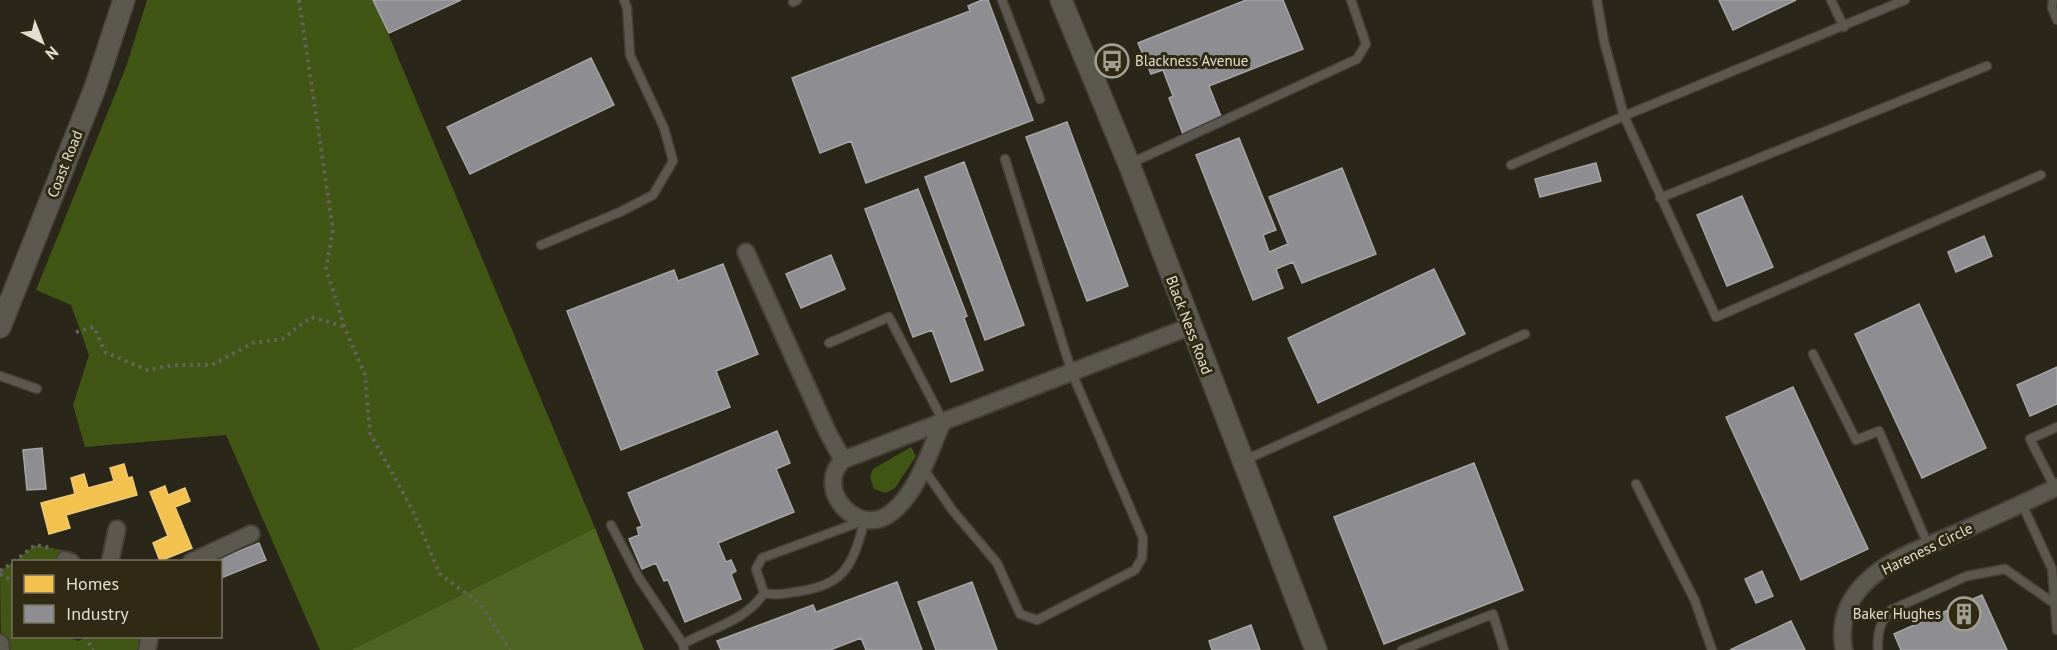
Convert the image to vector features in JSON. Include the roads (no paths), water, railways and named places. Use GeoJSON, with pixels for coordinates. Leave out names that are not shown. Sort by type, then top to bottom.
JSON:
{"type":"FeatureCollection","features":[{"type":"Feature","properties":{"kind":"street","name":"Coast Road"},"geometry":{"type":"LineString","coordinates":[[0,327],[95,88],[124,0]]}},
{"type":"Feature","properties":{"kind":"street","name":"Black Ness Road"},"geometry":{"type":"LineString","coordinates":[[1061,0],[1129,164],[1189,327],[1316,650]]}},
{"type":"Feature","properties":{"kind":"street"},"geometry":{"type":"LineString","coordinates":[[746,252],[828,433],[843,460]]}},
{"type":"Feature","properties":{"kind":"street"},"geometry":{"type":"LineString","coordinates":[[944,421],[923,468],[907,495],[889,514],[872,521],[851,516],[837,498],[833,476],[843,460],[944,421],[1072,373],[1189,327]]}},
{"type":"Feature","properties":{"kind":"street","name":"Hareness Circle"},"geometry":{"type":"LineString","coordinates":[[1844,650],[1843,618],[1852,600],[1865,583],[1883,569],[1928,545],[2056,488]]}},
{"type":"Feature","properties":{"kind":"street"},"geometry":{"type":"LineString","coordinates":[[110,560],[117,528]]}},
{"type":"Feature","properties":{"kind":"street"},"geometry":{"type":"LineString","coordinates":[[193,560],[251,534]]}},
{"type":"Feature","properties":{"kind":"street"},"geometry":{"type":"LineString","coordinates":[[0,643],[1,650]]}},
{"type":"Feature","properties":{"kind":"lane"},"geometry":{"type":"LineString","coordinates":[[541,245],[653,195],[673,161],[664,128],[630,55],[627,7],[624,0]]}},
{"type":"Feature","properties":{"kind":"lane"},"geometry":{"type":"LineString","coordinates":[[1002,0],[1040,99]]}},
{"type":"Feature","properties":{"kind":"lane"},"geometry":{"type":"LineString","coordinates":[[1129,164],[1357,59],[1366,44],[1351,0]]}},
{"type":"Feature","properties":{"kind":"lane"},"geometry":{"type":"LineString","coordinates":[[1597,0],[1604,41],[1624,116],[1716,317],[2041,175]]}},
{"type":"Feature","properties":{"kind":"lane"},"geometry":{"type":"LineString","coordinates":[[1831,0],[1844,27]]}},
{"type":"Feature","properties":{"kind":"lane"},"geometry":{"type":"LineString","coordinates":[[1511,165],[1905,0]]}},
{"type":"Feature","properties":{"kind":"lane"},"geometry":{"type":"LineString","coordinates":[[2053,0],[2052,8],[2057,20]]}},
{"type":"Feature","properties":{"kind":"lane"},"geometry":{"type":"LineString","coordinates":[[1660,198],[1987,66]]}},
{"type":"Feature","properties":{"kind":"lane"},"geometry":{"type":"LineString","coordinates":[[923,468],[953,511],[997,563],[1020,614],[1029,618],[1037,620],[1135,570],[1142,558],[1143,538],[1072,373],[1005,159]]}},
{"type":"Feature","properties":{"kind":"lane"},"geometry":{"type":"LineString","coordinates":[[829,343],[888,317],[944,421]]}},
{"type":"Feature","properties":{"kind":"lane"},"geometry":{"type":"LineString","coordinates":[[1242,462],[1525,334]]}},
{"type":"Feature","properties":{"kind":"lane"},"geometry":{"type":"LineString","coordinates":[[1813,354],[1856,440],[1878,431],[1928,545]]}},
{"type":"Feature","properties":{"kind":"lane"},"geometry":{"type":"LineString","coordinates":[[0,376],[37,389]]}},
{"type":"Feature","properties":{"kind":"lane"},"geometry":{"type":"LineString","coordinates":[[2056,488],[2030,439],[2057,427]]}},
{"type":"Feature","properties":{"kind":"lane"},"geometry":{"type":"LineString","coordinates":[[1636,484],[1695,601],[1712,650]]}},
{"type":"Feature","properties":{"kind":"lane"},"geometry":{"type":"LineString","coordinates":[[2022,504],[2052,569],[2057,630]]}},
{"type":"Feature","properties":{"kind":"lane"},"geometry":{"type":"LineString","coordinates":[[764,593],[774,596],[812,590],[831,584],[851,563],[865,520]]}},
{"type":"Feature","properties":{"kind":"lane"},"geometry":{"type":"LineString","coordinates":[[764,593],[756,569],[762,558],[865,520]]}},
{"type":"Feature","properties":{"kind":"lane"},"geometry":{"type":"LineString","coordinates":[[611,525],[639,578],[684,647],[738,619],[755,607],[764,593]]}},
{"type":"Feature","properties":{"kind":"lane"},"geometry":{"type":"LineString","coordinates":[[1878,650],[1877,637],[1882,619],[1891,610],[1967,576],[2005,569],[2055,604]]}},
{"type":"Feature","properties":{"kind":"lane"},"geometry":{"type":"LineString","coordinates":[[1402,650],[1493,614],[1504,650]]}},
{"type":"Feature","properties":{"kind":"place","name":"Blackness Avenue"},"geometry":{"type":"Point","coordinates":[1112,61]}},
{"type":"Feature","properties":{"kind":"place","name":"Baker Hughes"},"geometry":{"type":"Point","coordinates":[1964,614]}}]}
